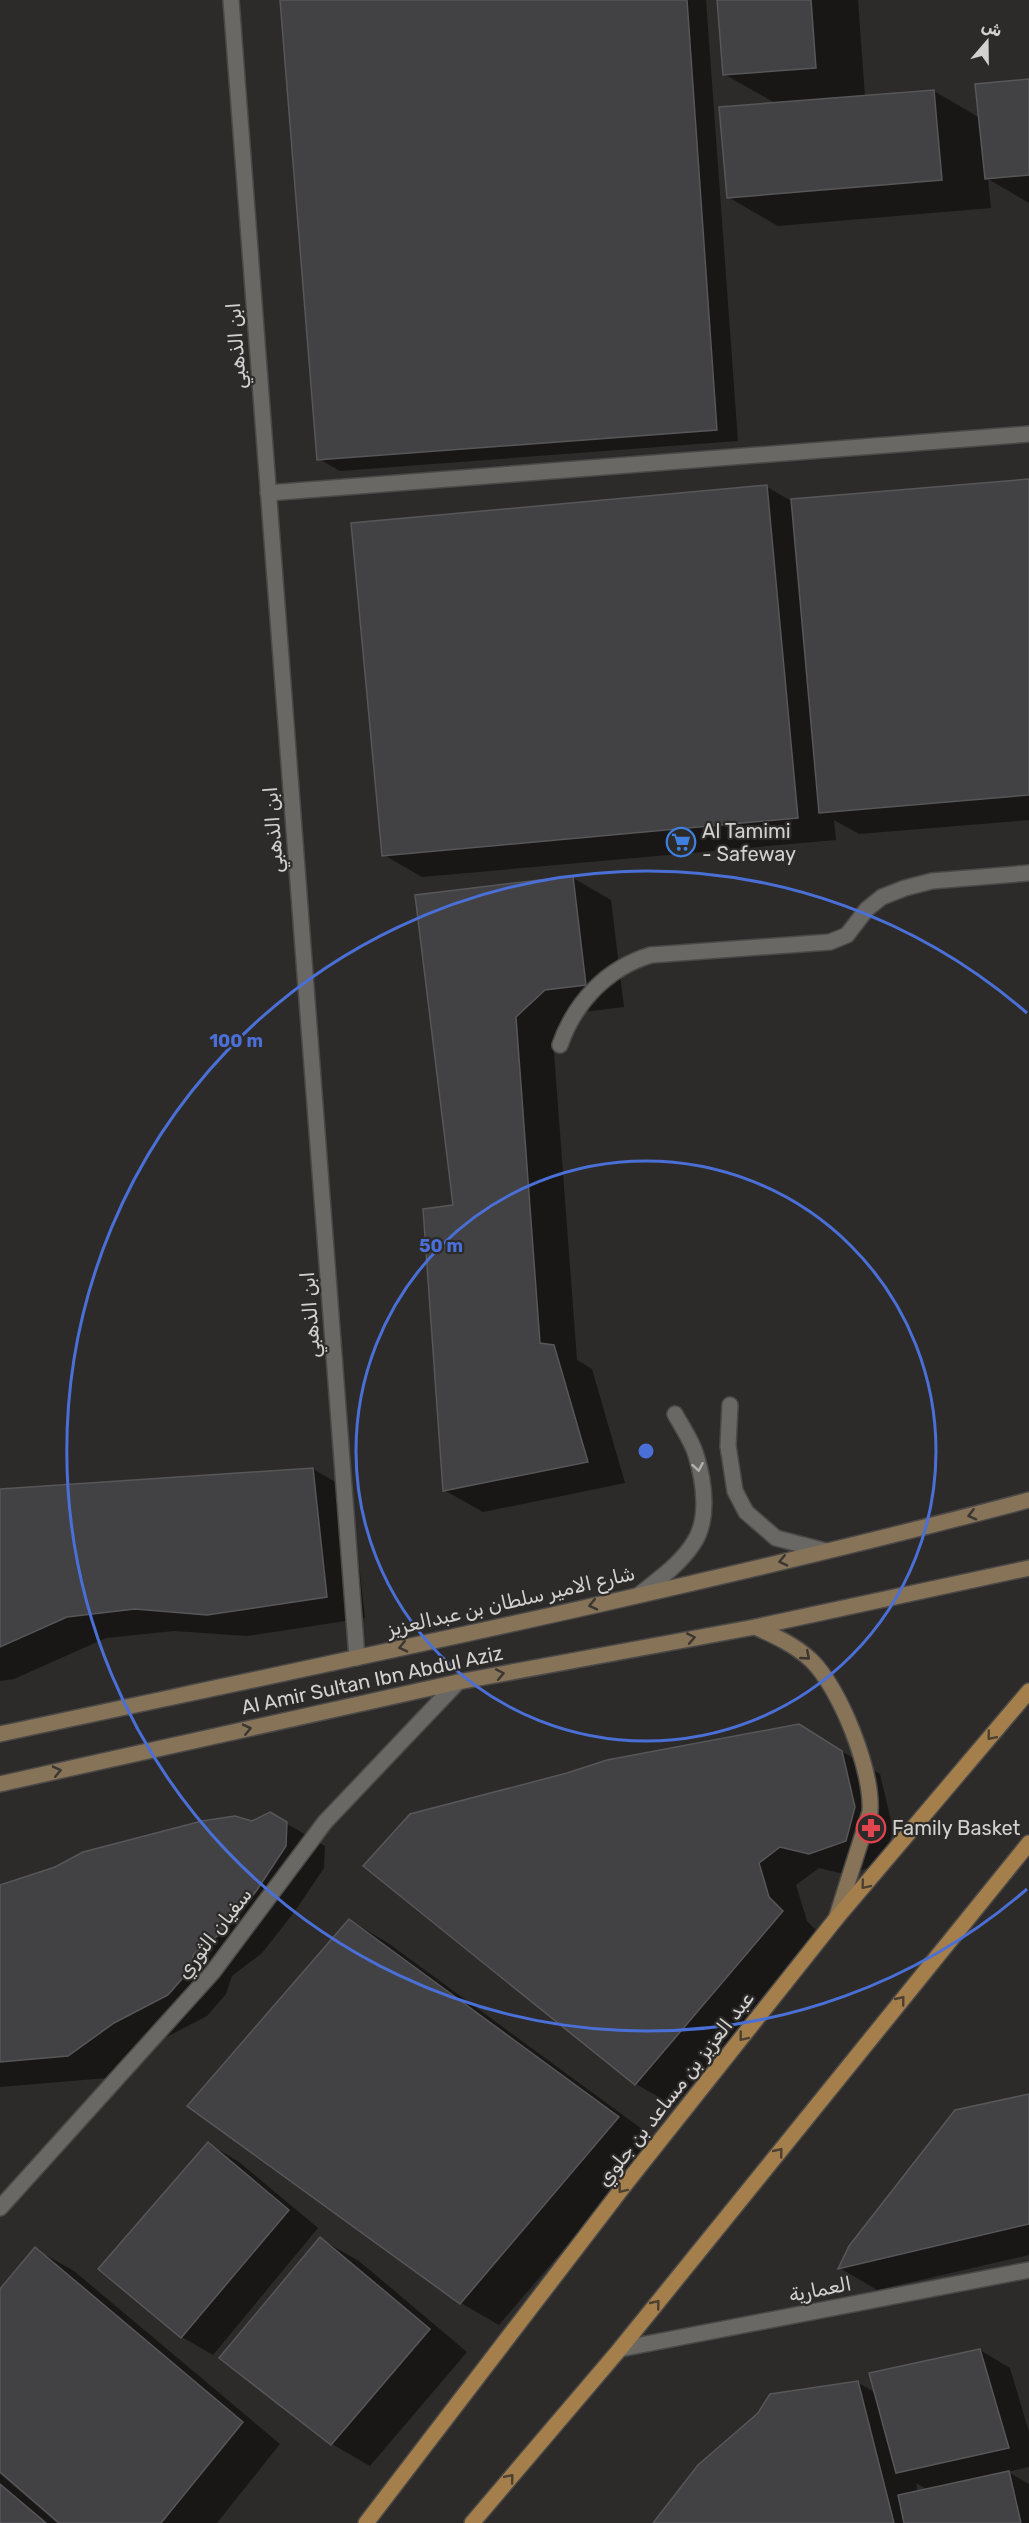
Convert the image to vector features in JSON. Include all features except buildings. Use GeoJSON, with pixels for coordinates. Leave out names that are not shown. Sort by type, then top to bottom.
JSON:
{"type":"FeatureCollection","features":[{"type":"Feature","properties":{"kind":"main road","name":"عبد العزيز بن مساعد بن جلوي"},"geometry":{"type":"LineString","coordinates":[[366,2523],[624,2186],[835,1920],[1029,1691]]}},
{"type":"Feature","properties":{"kind":"main road"},"geometry":{"type":"LineString","coordinates":[[472,2523],[620,2349],[1029,1843]]}},
{"type":"Feature","properties":{"kind":"street","name":"ابن الذهبي"},"geometry":{"type":"LineString","coordinates":[[231,0],[357,1658]]}},
{"type":"Feature","properties":{"kind":"street"},"geometry":{"type":"LineString","coordinates":[[268,492],[1029,434]]}},
{"type":"Feature","properties":{"kind":"street"},"geometry":{"type":"LineString","coordinates":[[560,1045],[567,1026],[592,990],[631,961],[651,955],[830,942],[847,935],[867,909],[882,897],[905,888],[932,881],[1029,873]]}},
{"type":"Feature","properties":{"kind":"street"},"geometry":{"type":"LineString","coordinates":[[730,1405],[728,1446],[735,1491],[746,1512],[776,1538],[826,1551]]}},
{"type":"Feature","properties":{"kind":"street"},"geometry":{"type":"LineString","coordinates":[[640,1594],[670,1570],[694,1543],[702,1522],[704,1500],[696,1454],[675,1414]]}},
{"type":"Feature","properties":{"kind":"street","name":"شارع الامير سلطان بن عبدالعزيز"},"geometry":{"type":"LineString","coordinates":[[0,1734],[357,1658],[640,1594],[1028,1501]]}},
{"type":"Feature","properties":{"kind":"street","name":"Al Amir Sultan Ibn Abdul Aziz"},"geometry":{"type":"LineString","coordinates":[[0,1784],[458,1682],[755,1627],[1029,1568]]}},
{"type":"Feature","properties":{"kind":"street"},"geometry":{"type":"LineString","coordinates":[[755,1627],[796,1648],[824,1674],[862,1752],[872,1797],[870,1812],[835,1920]]}},
{"type":"Feature","properties":{"kind":"street","name":"سفيان الثوري"},"geometry":{"type":"LineString","coordinates":[[0,2208],[212,1973],[326,1822],[458,1682]]}},
{"type":"Feature","properties":{"kind":"street","name":"العمارية"},"geometry":{"type":"LineString","coordinates":[[620,2349],[1029,2270]]}},
{"type":"Feature","properties":{"kind":"place","name":"Al Tamimi - Safeway"},"geometry":{"type":"Point","coordinates":[681,842]}},
{"type":"Feature","properties":{"kind":"place","name":"Family Basket"},"geometry":{"type":"Point","coordinates":[871,1828]}}]}
